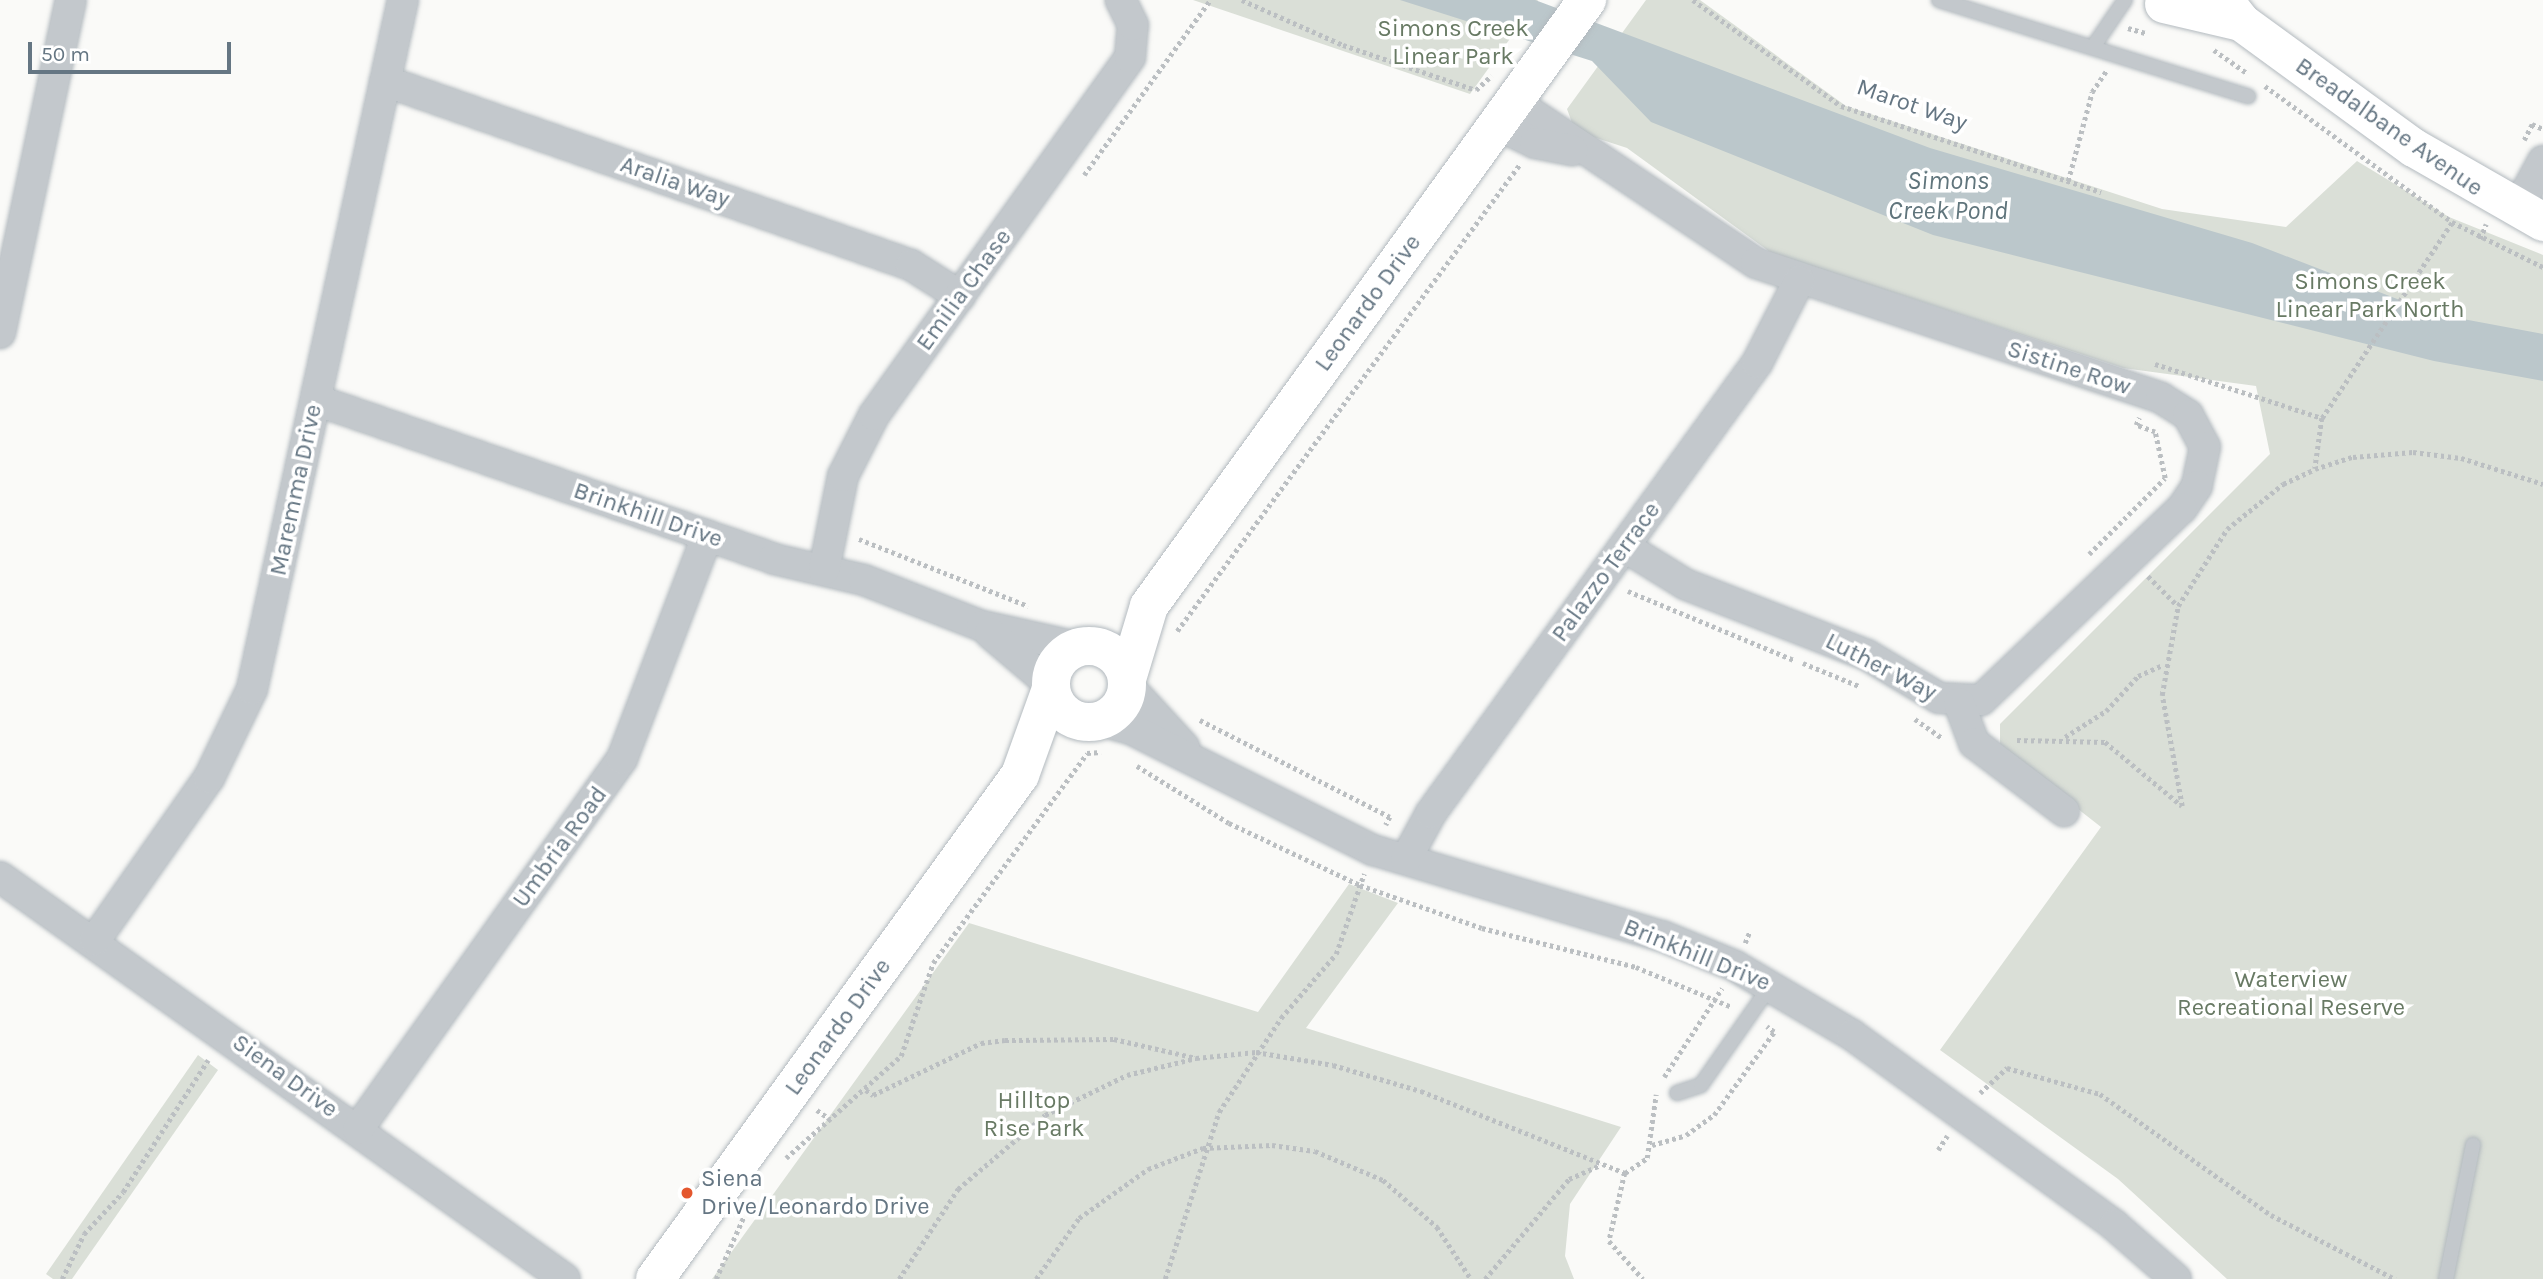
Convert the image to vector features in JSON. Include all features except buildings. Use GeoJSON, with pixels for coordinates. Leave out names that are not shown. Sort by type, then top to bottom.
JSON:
{"type":"FeatureCollection","features":[{"type":"Feature","properties":{"kind":"street"},"geometry":{"type":"LineString","coordinates":[[0,333],[71,0]]}},
{"type":"Feature","properties":{"kind":"street","name":"Maremma Drive"},"geometry":{"type":"LineString","coordinates":[[94,940],[209,778],[252,690],[403,0]]}},
{"type":"Feature","properties":{"kind":"street","name":"Leonardo Drive"},"geometry":{"type":"LineString","coordinates":[[1127,682],[1149,606],[1587,0]]}},
{"type":"Feature","properties":{"kind":"street","name":"Breadalbane Avenue"},"geometry":{"type":"LineString","coordinates":[[2149,11],[2232,11],[2414,148],[2530,217]]}},
{"type":"Feature","properties":{"kind":"street","name":"Emilia Chase"},"geometry":{"type":"LineString","coordinates":[[824,570],[835,503],[854,449],[960,296],[1121,75],[1127,13]]}},
{"type":"Feature","properties":{"kind":"street","name":"Aralia Way"},"geometry":{"type":"LineString","coordinates":[[385,81],[911,265],[960,296]]}},
{"type":"Feature","properties":{"kind":"street","name":"Sistine Row"},"geometry":{"type":"LineString","coordinates":[[1519,93],[1535,143],[1586,153],[1625,172],[1756,263],[1799,281],[2148,394],[2188,415],[2205,447],[2204,467],[2182,508],[2001,687],[1981,700],[1959,702]]}},
{"type":"Feature","properties":{"kind":"street"},"geometry":{"type":"LineString","coordinates":[[2530,217],[2543,161]]}},
{"type":"Feature","properties":{"kind":"street","name":"Palazzo Terrace"},"geometry":{"type":"LineString","coordinates":[[1406,859],[1431,813],[1636,555],[1771,342],[1799,281]]}},
{"type":"Feature","properties":{"kind":"street","name":"Brinkhill Drive"},"geometry":{"type":"LineString","coordinates":[[316,400],[707,536],[909,595],[982,626],[1079,647]]}},
{"type":"Feature","properties":{"kind":"street","name":"Umbria Road"},"geometry":{"type":"LineString","coordinates":[[358,1129],[622,759],[707,536]]}},
{"type":"Feature","properties":{"kind":"street","name":"Luther Way"},"geometry":{"type":"LineString","coordinates":[[1636,555],[1685,584],[1867,654],[1923,691],[1959,702],[1974,743],[2064,811]]}},
{"type":"Feature","properties":{"kind":"street","name":"Leonardo Drive"},"geometry":{"type":"LineString","coordinates":[[1079,647],[1149,606]]}},
{"type":"Feature","properties":{"kind":"street","name":"Brinkhill Drive"},"geometry":{"type":"LineString","coordinates":[[982,626],[1051,687]]}},
{"type":"Feature","properties":{"kind":"street"},"geometry":{"type":"LineString","coordinates":[[1079,647],[1106,649],[1127,682],[1120,707],[1099,721],[1072,719],[1051,687],[1057,662],[1079,647]]}},
{"type":"Feature","properties":{"kind":"street","name":"Brinkhill Drive"},"geometry":{"type":"LineString","coordinates":[[1127,682],[1196,760]]}},
{"type":"Feature","properties":{"kind":"street","name":"Leonardo Drive"},"geometry":{"type":"LineString","coordinates":[[655,1279],[1020,775],[1051,687]]}},
{"type":"Feature","properties":{"kind":"street","name":"Leonardo Drive"},"geometry":{"type":"LineString","coordinates":[[1020,775],[1099,721]]}},
{"type":"Feature","properties":{"kind":"street","name":"Brinkhill Drive"},"geometry":{"type":"LineString","coordinates":[[1099,721],[1196,760],[1373,850],[1662,936],[1735,966],[1770,985],[1962,1115],[2114,1224],[2176,1279]]}},
{"type":"Feature","properties":{"kind":"street","name":"Siena Drive"},"geometry":{"type":"LineString","coordinates":[[0,877],[94,940],[565,1279]]}},
{"type":"Feature","properties":{"kind":"lane"},"geometry":{"type":"LineString","coordinates":[[1940,0],[2248,96]]}},
{"type":"Feature","properties":{"kind":"lane"},"geometry":{"type":"LineString","coordinates":[[2125,0],[2149,11]]}},
{"type":"Feature","properties":{"kind":"lane"},"geometry":{"type":"LineString","coordinates":[[2093,47],[2149,11]]}},
{"type":"Feature","properties":{"kind":"lane"},"geometry":{"type":"LineString","coordinates":[[1677,1093],[1701,1085],[1770,985]]}},
{"type":"Feature","properties":{"kind":"lane"},"geometry":{"type":"LineString","coordinates":[[2446,1279],[2473,1145]]}},
{"type":"Feature","properties":{"kind":"path"},"geometry":{"type":"LineString","coordinates":[[1081,178],[1210,0]]}},
{"type":"Feature","properties":{"kind":"path"},"geometry":{"type":"LineString","coordinates":[[1242,0],[1343,45],[1476,90],[1511,65],[1519,93]]}},
{"type":"Feature","properties":{"kind":"path","name":"Marot Way"},"geometry":{"type":"LineString","coordinates":[[1693,0],[1841,106],[2101,192]]}},
{"type":"Feature","properties":{"kind":"path"},"geometry":{"type":"LineString","coordinates":[[2209,47],[2452,222],[2543,267]]}},
{"type":"Feature","properties":{"kind":"path"},"geometry":{"type":"LineString","coordinates":[[2068,181],[2092,92],[2117,54]]}},
{"type":"Feature","properties":{"kind":"path"},"geometry":{"type":"LineString","coordinates":[[2452,222],[2441,233],[2330,402],[2322,418],[2315,469],[2353,457],[2413,452],[2461,458],[2543,484]]}},
{"type":"Feature","properties":{"kind":"path"},"geometry":{"type":"LineString","coordinates":[[2146,362],[2322,418]]}},
{"type":"Feature","properties":{"kind":"path"},"geometry":{"type":"LineString","coordinates":[[2079,564],[2165,478],[2155,432],[2136,425],[2157,364]]}},
{"type":"Feature","properties":{"kind":"path"},"geometry":{"type":"LineString","coordinates":[[860,533],[858,541],[1035,609]]}},
{"type":"Feature","properties":{"kind":"path"},"geometry":{"type":"LineString","coordinates":[[1630,588],[1636,555]]}},
{"type":"Feature","properties":{"kind":"path"},"geometry":{"type":"LineString","coordinates":[[2129,559],[2178,606]]}},
{"type":"Feature","properties":{"kind":"path"},"geometry":{"type":"LineString","coordinates":[[2064,738],[2106,710],[2138,676],[2163,665]]}},
{"type":"Feature","properties":{"kind":"path"},"geometry":{"type":"LineString","coordinates":[[1165,1279],[1203,1148],[1256,1052],[1336,954],[1373,850],[1390,817],[1192,715]]}},
{"type":"Feature","properties":{"kind":"path"},"geometry":{"type":"LineString","coordinates":[[1643,1279],[1609,1241],[1625,1173],[1647,1158],[1660,1084],[1735,966],[1749,933]]}},
{"type":"Feature","properties":{"kind":"path"},"geometry":{"type":"LineString","coordinates":[[866,1090],[873,1095],[981,1043],[1005,1040],[1114,1039],[1196,1058]]}},
{"type":"Feature","properties":{"kind":"path"},"geometry":{"type":"LineString","coordinates":[[900,1279],[958,1189],[1045,1115],[1127,1075],[1196,1058],[1256,1052],[1377,1077],[1625,1173]]}},
{"type":"Feature","properties":{"kind":"path"},"geometry":{"type":"LineString","coordinates":[[62,1279],[84,1234],[123,1192],[209,1058]]}},
{"type":"Feature","properties":{"kind":"path"},"geometry":{"type":"LineString","coordinates":[[1938,1150],[1989,1080],[2007,1068],[2060,1078],[2129,1110],[2271,1215],[2395,1279]]}},
{"type":"Feature","properties":{"kind":"path"},"geometry":{"type":"LineString","coordinates":[[1036,1279],[1079,1218],[1148,1169],[1203,1148],[1272,1145],[1352,1164],[1411,1200],[1437,1227],[1471,1279]]}},
{"type":"Feature","properties":{"kind":"path"},"geometry":{"type":"LineString","coordinates":[[1485,1279],[1569,1179],[1602,1164]]}},
{"type":"Feature","properties":{"kind":"green space","name":"Simons Creek Linear Park"},"geometry":{"type":"Polygon","coordinates":[[[1193,0],[1538,0],[1470,94],[1193,0]]]}},
{"type":"Feature","properties":{"kind":"green space","name":"Waterview Recreational Reserve"},"geometry":{"type":"Polygon","coordinates":[[[1646,0],[1700,0],[1846,106],[2162,209],[2286,227],[2357,161],[2449,217],[2543,255],[2543,1279],[2227,1279],[2118,1179],[1940,1050],[2101,827],[2000,748],[2000,724],[2270,454],[2256,386],[2123,368],[1770,252],[1627,148],[1575,131],[1567,109],[1646,0]]]}},
{"type":"Feature","properties":{"kind":"green space","name":"Hilltop Rise Park"},"geometry":{"type":"Polygon","coordinates":[[[1349,884],[1398,903],[1306,1028],[1621,1127],[1570,1204],[1565,1256],[1574,1279],[712,1279],[969,923],[1258,1012],[1349,884]]]}},
{"type":"Feature","properties":{"kind":"green space"},"geometry":{"type":"Polygon","coordinates":[[[198,1055],[218,1070],[72,1279],[53,1279],[46,1274],[198,1055]]]}},
{"type":"Feature","properties":{"kind":"water","name":"Simons Creek Pond"},"geometry":{"type":"Polygon","coordinates":[[[1400,0],[1535,0],[1930,148],[2252,243],[2436,314],[2543,334],[2543,381],[2434,361],[1933,235],[1651,122],[1592,61],[1400,0]]]}},
{"type":"Feature","properties":{"kind":"place","name":"Siena Drive/Leonardo Drive"},"geometry":{"type":"Point","coordinates":[687,1193]}},
{"type":"Feature","properties":{"kind":"park label","name":"Simons Creek Linear Park North"},"geometry":{"type":"Point","coordinates":[2370,296]}}]}
